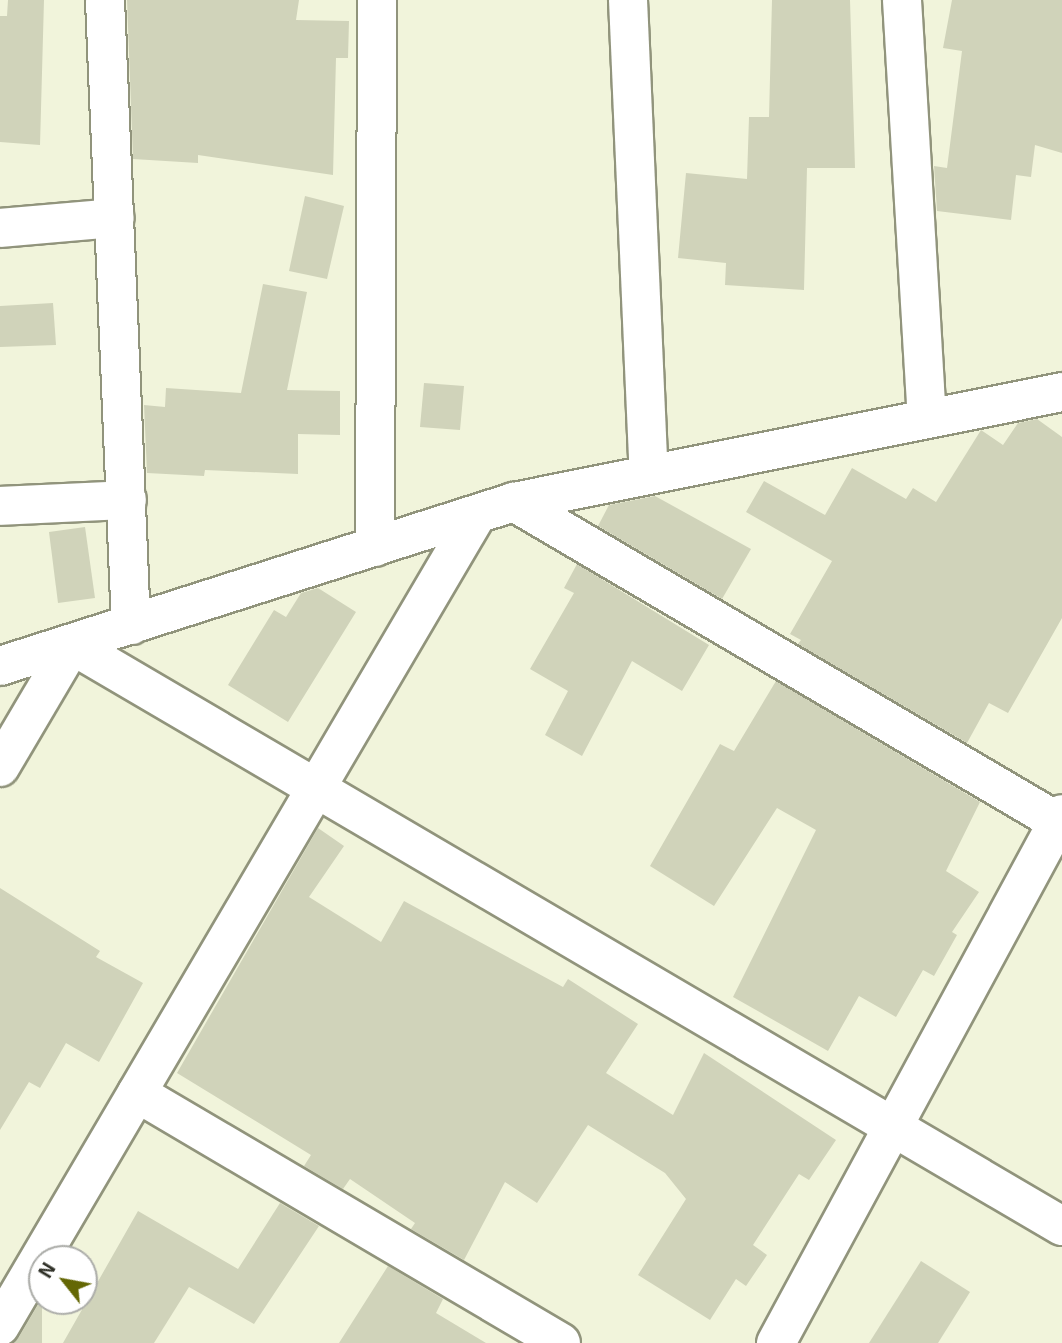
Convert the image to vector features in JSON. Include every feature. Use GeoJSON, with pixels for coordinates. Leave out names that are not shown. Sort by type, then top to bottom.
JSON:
{"type":"FeatureCollection","features":[{"type":"Feature","properties":{"kind":"street"},"geometry":{"type":"LineString","coordinates":[[105,0],[131,625]]}},
{"type":"Feature","properties":{"kind":"street"},"geometry":{"type":"LineString","coordinates":[[374,547],[377,0]]}},
{"type":"Feature","properties":{"kind":"street"},"geometry":{"type":"LineString","coordinates":[[628,0],[649,473]]}},
{"type":"Feature","properties":{"kind":"street"},"geometry":{"type":"LineString","coordinates":[[902,0],[927,416]]}},
{"type":"Feature","properties":{"kind":"street"},"geometry":{"type":"LineString","coordinates":[[0,228],[115,218]]}},
{"type":"Feature","properties":{"kind":"street"},"geometry":{"type":"LineString","coordinates":[[0,666],[514,502],[927,416],[1062,392]]}},
{"type":"Feature","properties":{"kind":"street"},"geometry":{"type":"LineString","coordinates":[[0,506],[127,500]]}},
{"type":"Feature","properties":{"kind":"street"},"geometry":{"type":"LineString","coordinates":[[514,502],[1060,818],[775,1343]]}},
{"type":"Feature","properties":{"kind":"street"},"geometry":{"type":"LineString","coordinates":[[0,1326],[476,516]]}},
{"type":"Feature","properties":{"kind":"street"},"geometry":{"type":"LineString","coordinates":[[72,645],[1062,1226]]}},
{"type":"Feature","properties":{"kind":"street"},"geometry":{"type":"LineString","coordinates":[[0,767],[72,645]]}},
{"type":"Feature","properties":{"kind":"street"},"geometry":{"type":"LineString","coordinates":[[137,1093],[561,1343]]}},
{"type":"Feature","properties":{"kind":"building"},"geometry":{"type":"Polygon","coordinates":[[[8,0],[44,0],[40,145],[0,142],[0,16],[7,16],[8,0]]]}},
{"type":"Feature","properties":{"kind":"building"},"geometry":{"type":"Polygon","coordinates":[[[127,0],[299,0],[296,20],[349,21],[348,58],[336,58],[333,175],[198,155],[198,163],[133,159],[127,0]]]}},
{"type":"Feature","properties":{"kind":"building"},"geometry":{"type":"Polygon","coordinates":[[[772,0],[850,0],[855,168],[807,168],[804,290],[725,285],[726,263],[678,258],[686,173],[747,179],[749,117],[769,117],[772,0]]]}},
{"type":"Feature","properties":{"kind":"building"},"geometry":{"type":"Polygon","coordinates":[[[952,0],[1062,0],[1062,153],[1035,145],[1031,177],[1016,175],[1011,220],[937,211],[934,166],[947,168],[962,51],[943,48],[952,0]]]}},
{"type":"Feature","properties":{"kind":"building"},"geometry":{"type":"Polygon","coordinates":[[[305,196],[344,206],[327,279],[289,271],[305,196]]]}},
{"type":"Feature","properties":{"kind":"building"},"geometry":{"type":"Polygon","coordinates":[[[263,284],[307,292],[287,390],[340,391],[340,435],[298,434],[298,474],[205,470],[204,476],[147,473],[144,405],[165,407],[166,388],[241,393],[263,284]]]}},
{"type":"Feature","properties":{"kind":"building"},"geometry":{"type":"Polygon","coordinates":[[[53,303],[56,345],[0,347],[0,306],[53,303]]]}},
{"type":"Feature","properties":{"kind":"building"},"geometry":{"type":"Polygon","coordinates":[[[424,383],[464,386],[460,430],[420,427],[424,383]]]}},
{"type":"Feature","properties":{"kind":"building"},"geometry":{"type":"Polygon","coordinates":[[[1037,419],[1062,437],[1062,618],[1008,713],[989,703],[967,743],[798,644],[801,640],[790,634],[832,561],[746,512],[764,481],[825,515],[852,468],[906,499],[913,488],[936,502],[981,430],[1003,445],[1018,423],[1037,419]]]}},
{"type":"Feature","properties":{"kind":"building"},"geometry":{"type":"Polygon","coordinates":[[[655,496],[751,549],[722,599],[598,526],[609,505],[655,496]]]}},
{"type":"Feature","properties":{"kind":"building"},"geometry":{"type":"Polygon","coordinates":[[[85,527],[95,598],[58,603],[49,532],[85,527]]]}},
{"type":"Feature","properties":{"kind":"building"},"geometry":{"type":"Polygon","coordinates":[[[577,564],[709,645],[682,691],[632,661],[582,756],[545,735],[568,691],[530,669],[574,593],[564,588],[577,564]]]}},
{"type":"Feature","properties":{"kind":"building"},"geometry":{"type":"Polygon","coordinates":[[[318,588],[356,612],[288,722],[228,685],[274,610],[286,617],[301,593],[318,588]]]}},
{"type":"Feature","properties":{"kind":"building"},"geometry":{"type":"Polygon","coordinates":[[[776,681],[980,802],[946,871],[979,892],[952,932],[957,935],[934,976],[923,970],[896,1017],[859,996],[828,1051],[733,997],[816,830],[777,808],[714,906],[650,866],[720,744],[734,751],[776,681]]]}},
{"type":"Feature","properties":{"kind":"building"},"geometry":{"type":"Polygon","coordinates":[[[318,828],[344,846],[309,897],[381,942],[404,901],[563,987],[568,979],[638,1024],[606,1073],[673,1115],[704,1053],[836,1140],[809,1180],[799,1174],[753,1245],[767,1255],[746,1286],[736,1279],[710,1320],[638,1275],[686,1199],[665,1173],[588,1125],[537,1203],[505,1182],[464,1260],[411,1229],[415,1223],[350,1179],[343,1189],[304,1166],[311,1155],[177,1073],[318,828]]]}},
{"type":"Feature","properties":{"kind":"building"},"geometry":{"type":"Polygon","coordinates":[[[0,888],[100,951],[96,957],[143,983],[99,1062],[66,1043],[40,1088],[29,1082],[0,1130],[0,888]]]}},
{"type":"Feature","properties":{"kind":"building"},"geometry":{"type":"Polygon","coordinates":[[[280,1203],[319,1226],[254,1324],[189,1287],[154,1343],[63,1343],[79,1315],[98,1315],[98,1281],[138,1211],[238,1269],[280,1203]]]}},
{"type":"Feature","properties":{"kind":"building"},"geometry":{"type":"Polygon","coordinates":[[[921,1261],[970,1292],[938,1343],[869,1343],[921,1261]]]}},
{"type":"Feature","properties":{"kind":"building"},"geometry":{"type":"Polygon","coordinates":[[[388,1266],[443,1299],[436,1313],[486,1343],[339,1343],[388,1266]]]}},
{"type":"Feature","properties":{"kind":"building"},"geometry":{"type":"Polygon","coordinates":[[[32,1315],[42,1315],[42,1343],[13,1343],[32,1315]]]}}]}
